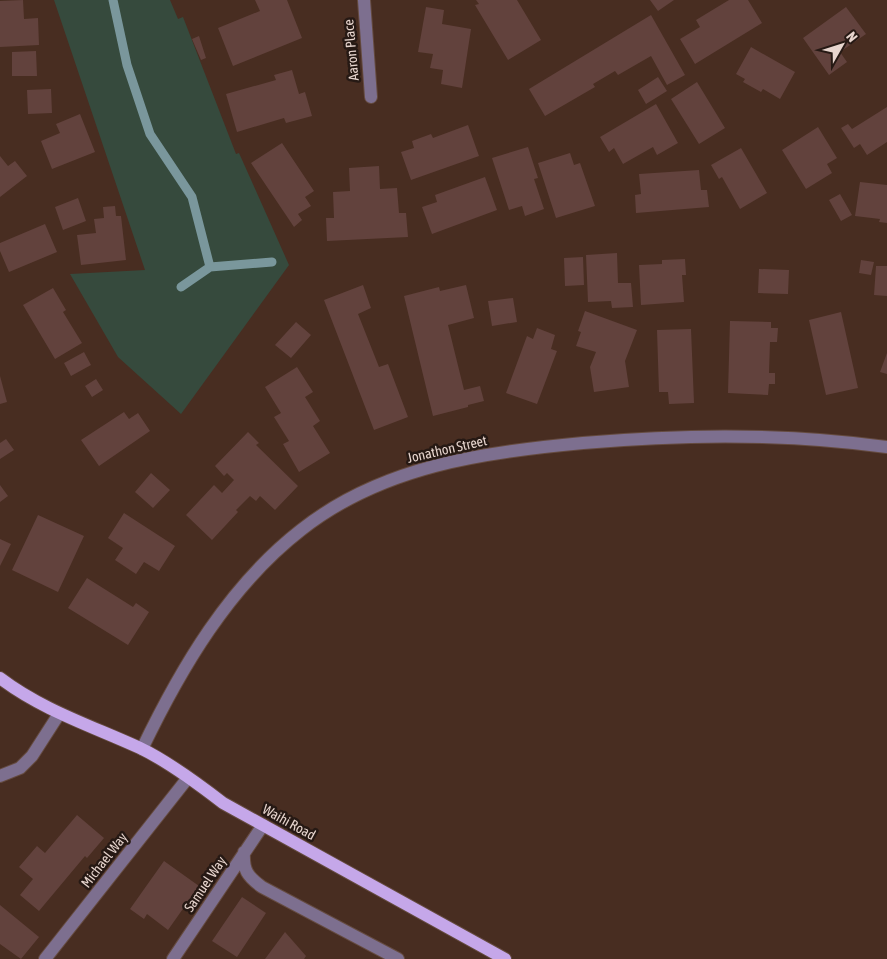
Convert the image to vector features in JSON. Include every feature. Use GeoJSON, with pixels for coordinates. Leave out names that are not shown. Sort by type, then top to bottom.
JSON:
{"type":"FeatureCollection","features":[{"type":"Feature","properties":{"kind":"main road","name":"Waihi Road"},"geometry":{"type":"LineString","coordinates":[[0,678],[59,714],[142,749],[223,803],[505,959]]}},
{"type":"Feature","properties":{"kind":"street","name":"Aaron Place"},"geometry":{"type":"LineString","coordinates":[[364,0],[371,97]]}},
{"type":"Feature","properties":{"kind":"street","name":"Jonathon Street"},"geometry":{"type":"LineString","coordinates":[[142,749],[175,686],[236,592],[277,549],[323,514],[384,482],[455,461],[523,449],[652,436],[760,437],[887,447]]}},
{"type":"Feature","properties":{"kind":"street"},"geometry":{"type":"LineString","coordinates":[[0,776],[20,768],[32,756],[59,714]]}},
{"type":"Feature","properties":{"kind":"street","name":"Michael Way"},"geometry":{"type":"LineString","coordinates":[[45,959],[187,779]]}},
{"type":"Feature","properties":{"kind":"street","name":"Samuel Way"},"geometry":{"type":"LineString","coordinates":[[173,959],[263,825]]}},
{"type":"Feature","properties":{"kind":"street"},"geometry":{"type":"LineString","coordinates":[[244,852],[243,866],[248,877],[255,882],[398,959]]}},
{"type":"Feature","properties":{"kind":"green space"},"geometry":{"type":"Polygon","coordinates":[[[54,0],[170,0],[178,19],[183,17],[236,154],[239,153],[289,265],[181,414],[118,357],[70,274],[145,270],[54,0]]]}},
{"type":"Feature","properties":{"kind":"building"},"geometry":{"type":"Polygon","coordinates":[[[23,0],[24,19],[38,18],[39,45],[0,47],[0,1],[23,0]]]}},
{"type":"Feature","properties":{"kind":"building"},"geometry":{"type":"Polygon","coordinates":[[[255,0],[287,0],[302,38],[233,66],[218,28],[260,11],[255,0]]]}},
{"type":"Feature","properties":{"kind":"building"},"geometry":{"type":"Polygon","coordinates":[[[476,0],[517,0],[541,40],[508,60],[475,5],[479,4],[476,0]]]}},
{"type":"Feature","properties":{"kind":"building"},"geometry":{"type":"Polygon","coordinates":[[[650,0],[674,0],[658,11],[650,0]]]}},
{"type":"Feature","properties":{"kind":"building"},"geometry":{"type":"Polygon","coordinates":[[[729,0],[748,0],[762,23],[695,64],[680,39],[700,27],[696,20],[729,0]]]}},
{"type":"Feature","properties":{"kind":"building"},"geometry":{"type":"Polygon","coordinates":[[[426,7],[444,10],[442,24],[471,29],[462,88],[441,84],[443,70],[430,68],[433,54],[418,52],[426,7]]]}},
{"type":"Feature","properties":{"kind":"building"},"geometry":{"type":"Polygon","coordinates":[[[846,7],[866,34],[840,52],[847,62],[829,75],[803,38],[846,7]]]}},
{"type":"Feature","properties":{"kind":"building"},"geometry":{"type":"Polygon","coordinates":[[[651,15],[685,75],[667,85],[651,56],[618,75],[615,71],[593,84],[595,87],[545,116],[529,89],[651,15]]]}},
{"type":"Feature","properties":{"kind":"building"},"geometry":{"type":"Polygon","coordinates":[[[199,36],[206,58],[201,60],[192,39],[199,36]]]}},
{"type":"Feature","properties":{"kind":"building"},"geometry":{"type":"Polygon","coordinates":[[[751,47],[795,72],[780,99],[763,89],[761,92],[743,82],[745,79],[736,74],[751,47]]]}},
{"type":"Feature","properties":{"kind":"building"},"geometry":{"type":"Polygon","coordinates":[[[36,51],[37,76],[12,76],[12,52],[36,51]]]}},
{"type":"Feature","properties":{"kind":"building"},"geometry":{"type":"Polygon","coordinates":[[[292,70],[299,94],[305,92],[312,116],[286,123],[284,118],[237,132],[226,94],[276,80],[274,75],[292,70]]]}},
{"type":"Feature","properties":{"kind":"building"},"geometry":{"type":"Polygon","coordinates":[[[658,77],[667,91],[646,104],[638,90],[658,77]]]}},
{"type":"Feature","properties":{"kind":"building"},"geometry":{"type":"Polygon","coordinates":[[[697,82],[725,128],[699,144],[671,99],[697,82]]]}},
{"type":"Feature","properties":{"kind":"building"},"geometry":{"type":"Polygon","coordinates":[[[51,89],[52,113],[28,114],[27,90],[51,89]]]}},
{"type":"Feature","properties":{"kind":"building"},"geometry":{"type":"Polygon","coordinates":[[[656,104],[678,143],[657,155],[653,147],[623,164],[614,148],[609,152],[600,137],[656,104]]]}},
{"type":"Feature","properties":{"kind":"building"},"geometry":{"type":"Polygon","coordinates":[[[887,107],[887,142],[867,155],[860,144],[854,148],[841,128],[848,124],[852,129],[887,107]]]}},
{"type":"Feature","properties":{"kind":"building"},"geometry":{"type":"Polygon","coordinates":[[[80,114],[95,152],[52,169],[41,141],[60,133],[56,124],[80,114]]]}},
{"type":"Feature","properties":{"kind":"building"},"geometry":{"type":"Polygon","coordinates":[[[468,125],[479,156],[411,180],[401,152],[414,148],[412,141],[431,134],[433,138],[468,125]]]}},
{"type":"Feature","properties":{"kind":"building"},"geometry":{"type":"Polygon","coordinates":[[[818,127],[837,158],[827,164],[832,173],[806,189],[782,150],[818,127]]]}},
{"type":"Feature","properties":{"kind":"building"},"geometry":{"type":"Polygon","coordinates":[[[282,143],[314,191],[305,197],[311,206],[298,214],[302,220],[294,227],[251,163],[282,143]]]}},
{"type":"Feature","properties":{"kind":"building"},"geometry":{"type":"Polygon","coordinates":[[[528,147],[538,178],[534,179],[544,209],[525,216],[522,206],[509,210],[492,158],[528,147]]]}},
{"type":"Feature","properties":{"kind":"building"},"geometry":{"type":"Polygon","coordinates":[[[741,148],[767,193],[740,209],[722,177],[719,179],[711,165],[741,148]]]}},
{"type":"Feature","properties":{"kind":"building"},"geometry":{"type":"Polygon","coordinates":[[[570,153],[574,165],[580,163],[595,206],[556,218],[538,163],[570,153]]]}},
{"type":"Feature","properties":{"kind":"building"},"geometry":{"type":"Polygon","coordinates":[[[0,156],[8,166],[15,161],[27,176],[0,197],[0,156]]]}},
{"type":"Feature","properties":{"kind":"building"},"geometry":{"type":"Polygon","coordinates":[[[379,166],[380,189],[397,188],[399,213],[406,213],[408,237],[327,241],[326,218],[334,218],[333,192],[350,191],[349,168],[379,166]]]}},
{"type":"Feature","properties":{"kind":"building"},"geometry":{"type":"Polygon","coordinates":[[[699,170],[701,190],[707,190],[709,207],[636,213],[635,195],[641,194],[639,174],[699,170]]]}},
{"type":"Feature","properties":{"kind":"building"},"geometry":{"type":"Polygon","coordinates":[[[485,177],[497,210],[432,234],[422,207],[437,202],[435,195],[485,177]]]}},
{"type":"Feature","properties":{"kind":"building"},"geometry":{"type":"Polygon","coordinates":[[[860,182],[887,185],[887,223],[879,222],[880,219],[855,216],[860,182]]]}},
{"type":"Feature","properties":{"kind":"building"},"geometry":{"type":"Polygon","coordinates":[[[840,194],[852,215],[841,221],[829,200],[840,194]]]}},
{"type":"Feature","properties":{"kind":"building"},"geometry":{"type":"Polygon","coordinates":[[[78,198],[86,221],[63,230],[55,207],[78,198]]]}},
{"type":"Feature","properties":{"kind":"building"},"geometry":{"type":"Polygon","coordinates":[[[115,206],[116,216],[121,216],[126,260],[81,265],[77,235],[96,233],[94,219],[104,218],[103,207],[115,206]]]}},
{"type":"Feature","properties":{"kind":"building"},"geometry":{"type":"Polygon","coordinates":[[[45,224],[57,252],[9,272],[0,251],[0,243],[45,224]]]}},
{"type":"Feature","properties":{"kind":"building"},"geometry":{"type":"Polygon","coordinates":[[[617,253],[618,283],[631,283],[633,307],[612,308],[611,301],[588,302],[586,255],[617,253]]]}},
{"type":"Feature","properties":{"kind":"building"},"geometry":{"type":"Polygon","coordinates":[[[583,257],[584,285],[565,286],[564,258],[583,257]]]}},
{"type":"Feature","properties":{"kind":"building"},"geometry":{"type":"Polygon","coordinates":[[[685,259],[686,275],[682,275],[684,302],[641,305],[639,265],[662,264],[662,260],[685,259]]]}},
{"type":"Feature","properties":{"kind":"building"},"geometry":{"type":"Polygon","coordinates":[[[861,260],[874,262],[871,275],[859,273],[861,260]]]}},
{"type":"Feature","properties":{"kind":"building"},"geometry":{"type":"Polygon","coordinates":[[[876,266],[887,266],[887,296],[874,295],[876,266]]]}},
{"type":"Feature","properties":{"kind":"building"},"geometry":{"type":"Polygon","coordinates":[[[759,269],[789,270],[788,294],[758,293],[759,269]]]}},
{"type":"Feature","properties":{"kind":"building"},"geometry":{"type":"Polygon","coordinates":[[[363,285],[371,308],[358,314],[379,367],[388,364],[408,417],[374,430],[324,300],[363,285]]]}},
{"type":"Feature","properties":{"kind":"building"},"geometry":{"type":"Polygon","coordinates":[[[466,285],[474,318],[448,325],[464,390],[480,386],[484,401],[433,416],[404,296],[439,287],[440,291],[466,285]]]}},
{"type":"Feature","properties":{"kind":"building"},"geometry":{"type":"Polygon","coordinates":[[[53,288],[66,310],[63,312],[82,343],[55,359],[23,305],[53,288]]]}},
{"type":"Feature","properties":{"kind":"building"},"geometry":{"type":"Polygon","coordinates":[[[513,298],[517,322],[492,326],[488,301],[513,298]]]}},
{"type":"Feature","properties":{"kind":"building"},"geometry":{"type":"Polygon","coordinates":[[[585,311],[637,330],[625,361],[629,387],[594,392],[590,367],[596,352],[576,346],[581,332],[578,331],[585,311]]]}},
{"type":"Feature","properties":{"kind":"building"},"geometry":{"type":"Polygon","coordinates":[[[841,312],[858,388],[826,395],[809,320],[841,312]]]}},
{"type":"Feature","properties":{"kind":"building"},"geometry":{"type":"Polygon","coordinates":[[[730,321],[771,322],[771,328],[778,328],[777,342],[770,342],[769,373],[775,373],[775,384],[769,384],[768,395],[728,393],[730,321]]]}},
{"type":"Feature","properties":{"kind":"building"},"geometry":{"type":"Polygon","coordinates":[[[296,322],[311,335],[291,358],[275,345],[296,322]]]}},
{"type":"Feature","properties":{"kind":"building"},"geometry":{"type":"Polygon","coordinates":[[[537,328],[555,335],[551,349],[557,351],[537,404],[506,393],[527,336],[533,339],[537,328]]]}},
{"type":"Feature","properties":{"kind":"building"},"geometry":{"type":"Polygon","coordinates":[[[691,329],[694,403],[669,404],[668,392],[659,392],[657,330],[691,329]]]}},
{"type":"Feature","properties":{"kind":"building"},"geometry":{"type":"Polygon","coordinates":[[[84,352],[91,365],[71,376],[64,363],[84,352]]]}},
{"type":"Feature","properties":{"kind":"building"},"geometry":{"type":"Polygon","coordinates":[[[887,353],[887,374],[880,372],[887,353]]]}},
{"type":"Feature","properties":{"kind":"building"},"geometry":{"type":"Polygon","coordinates":[[[297,367],[313,392],[305,397],[320,421],[313,426],[330,453],[299,472],[283,444],[289,441],[274,417],[281,413],[265,387],[297,367]]]}},
{"type":"Feature","properties":{"kind":"building"},"geometry":{"type":"Polygon","coordinates":[[[0,376],[7,402],[0,404],[0,376]]]}},
{"type":"Feature","properties":{"kind":"building"},"geometry":{"type":"Polygon","coordinates":[[[96,379],[103,390],[92,397],[85,386],[96,379]]]}},
{"type":"Feature","properties":{"kind":"building"},"geometry":{"type":"Polygon","coordinates":[[[124,412],[129,419],[138,413],[150,431],[99,466],[81,440],[124,412]]]}},
{"type":"Feature","properties":{"kind":"building"},"geometry":{"type":"Polygon","coordinates":[[[248,432],[259,443],[256,445],[298,486],[275,510],[260,496],[256,501],[250,496],[212,540],[186,515],[214,485],[222,493],[234,480],[227,473],[224,476],[215,466],[248,432]]]}},
{"type":"Feature","properties":{"kind":"building"},"geometry":{"type":"Polygon","coordinates":[[[6,439],[14,450],[0,459],[0,443],[6,439]]]}},
{"type":"Feature","properties":{"kind":"building"},"geometry":{"type":"Polygon","coordinates":[[[151,473],[170,490],[153,508],[135,492],[151,473]]]}},
{"type":"Feature","properties":{"kind":"building"},"geometry":{"type":"Polygon","coordinates":[[[0,485],[8,496],[0,502],[0,485]]]}},
{"type":"Feature","properties":{"kind":"building"},"geometry":{"type":"Polygon","coordinates":[[[124,513],[175,546],[159,571],[144,562],[136,574],[115,560],[123,548],[108,538],[124,513]]]}},
{"type":"Feature","properties":{"kind":"building"},"geometry":{"type":"Polygon","coordinates":[[[38,515],[84,536],[58,592],[12,570],[38,515]]]}},
{"type":"Feature","properties":{"kind":"building"},"geometry":{"type":"Polygon","coordinates":[[[0,539],[11,544],[0,566],[0,539]]]}},
{"type":"Feature","properties":{"kind":"building"},"geometry":{"type":"Polygon","coordinates":[[[87,578],[133,607],[136,603],[149,612],[128,645],[68,608],[87,578]]]}},
{"type":"Feature","properties":{"kind":"building"},"geometry":{"type":"Polygon","coordinates":[[[77,815],[104,838],[87,858],[85,856],[39,911],[20,895],[33,879],[19,867],[37,846],[45,853],[77,815]]]}},
{"type":"Feature","properties":{"kind":"building"},"geometry":{"type":"Polygon","coordinates":[[[164,861],[199,886],[168,930],[147,914],[144,919],[130,909],[164,861]]]}},
{"type":"Feature","properties":{"kind":"building"},"geometry":{"type":"Polygon","coordinates":[[[242,897],[266,913],[237,957],[212,941],[242,897]]]}},
{"type":"Feature","properties":{"kind":"building"},"geometry":{"type":"Polygon","coordinates":[[[0,905],[39,937],[21,959],[0,944],[0,905]]]}},
{"type":"Feature","properties":{"kind":"building"},"geometry":{"type":"Polygon","coordinates":[[[285,932],[306,956],[304,959],[265,959],[285,932]]]}},
{"type":"Feature","properties":{"kind":"waterway"},"geometry":{"type":"LineString","coordinates":[[113,0],[127,65],[150,134],[192,197],[210,267],[272,262]]}},
{"type":"Feature","properties":{"kind":"waterway"},"geometry":{"type":"LineString","coordinates":[[181,287],[210,267]]}}]}
